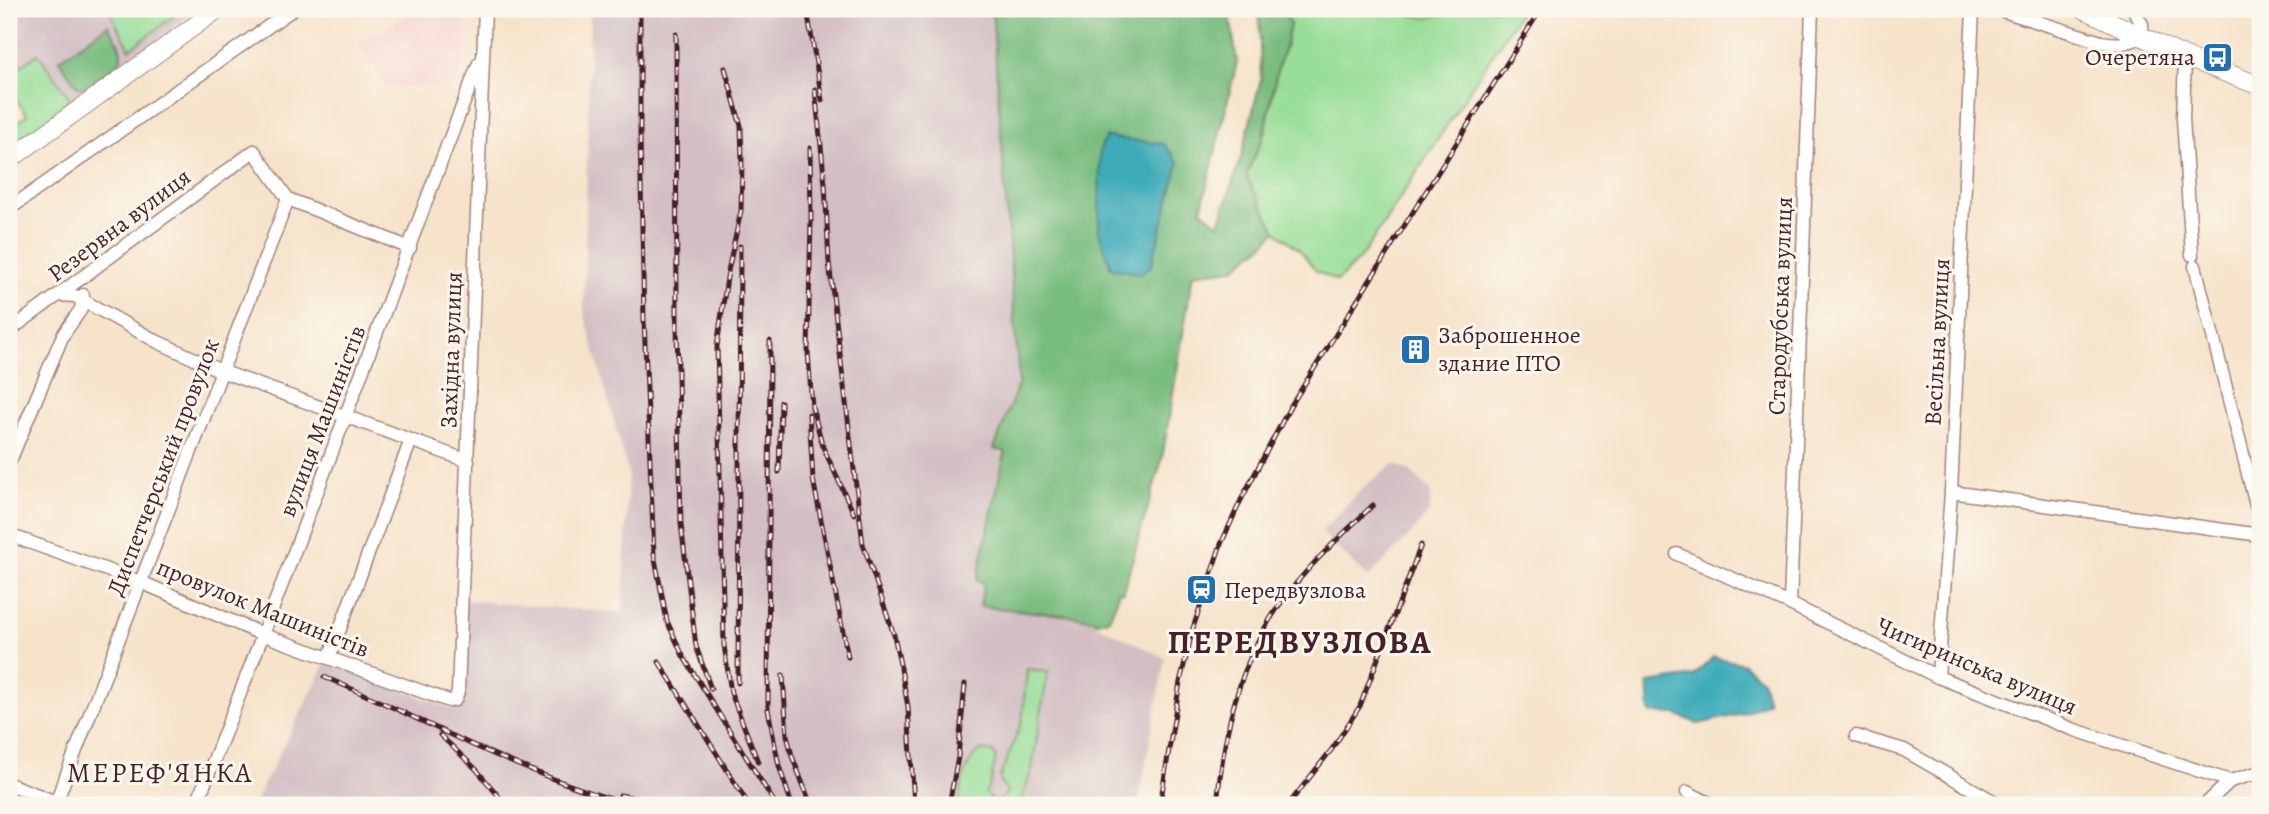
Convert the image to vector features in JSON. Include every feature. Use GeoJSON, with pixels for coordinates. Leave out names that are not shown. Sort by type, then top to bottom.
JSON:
{"type":"FeatureCollection","features":[{"type":"Feature","properties":{"kind":"highway"},"geometry":{"type":"LineString","coordinates":[[9,160],[218,9]]}},
{"type":"Feature","properties":{"kind":"highway"},"geometry":{"type":"LineString","coordinates":[[2084,9],[2185,57],[2260,86]]}},
{"type":"Feature","properties":{"kind":"street"},"geometry":{"type":"LineString","coordinates":[[9,209],[293,9]]}},
{"type":"Feature","properties":{"kind":"street","name":"Західна вулиця"},"geometry":{"type":"LineString","coordinates":[[458,692],[485,9]]}},
{"type":"Feature","properties":{"kind":"street","name":"Стародубська вулиця"},"geometry":{"type":"LineString","coordinates":[[1790,604],[1812,9]]}},
{"type":"Feature","properties":{"kind":"street","name":"Весільна вулиця"},"geometry":{"type":"LineString","coordinates":[[1938,677],[1951,492],[1973,9]]}},
{"type":"Feature","properties":{"kind":"street"},"geometry":{"type":"LineString","coordinates":[[1997,9],[2101,42],[2123,44],[2142,36],[2142,24],[2133,9]]}},
{"type":"Feature","properties":{"kind":"street","name":"вулиця Машиністів"},"geometry":{"type":"LineString","coordinates":[[197,805],[484,52]]}},
{"type":"Feature","properties":{"kind":"street"},"geometry":{"type":"LineString","coordinates":[[2185,57],[2183,118],[2194,261],[2260,521]]}},
{"type":"Feature","properties":{"kind":"street","name":"Резервна вулиця"},"geometry":{"type":"LineString","coordinates":[[9,331],[254,151],[288,199]]}},
{"type":"Feature","properties":{"kind":"street"},"geometry":{"type":"LineString","coordinates":[[288,199],[410,248]]}},
{"type":"Feature","properties":{"kind":"street","name":"Диспетчерський провулок"},"geometry":{"type":"LineString","coordinates":[[58,804],[288,199]]}},
{"type":"Feature","properties":{"kind":"street"},"geometry":{"type":"LineString","coordinates":[[9,463],[63,335],[81,309],[86,276]]}},
{"type":"Feature","properties":{"kind":"street"},"geometry":{"type":"LineString","coordinates":[[59,295],[75,296],[156,341],[221,371],[468,461]]}},
{"type":"Feature","properties":{"kind":"street"},"geometry":{"type":"LineString","coordinates":[[329,658],[411,440]]}},
{"type":"Feature","properties":{"kind":"street"},"geometry":{"type":"LineString","coordinates":[[1951,492],[2260,535]]}},
{"type":"Feature","properties":{"kind":"street","name":"провулок Машиністів"},"geometry":{"type":"LineString","coordinates":[[9,535],[143,583],[264,635],[449,701],[455,700],[458,692]]}},
{"type":"Feature","properties":{"kind":"street","name":"Чигиринська вулиця"},"geometry":{"type":"LineString","coordinates":[[1677,554],[1790,604],[1938,677],[2072,729],[2230,781]]}},
{"type":"Feature","properties":{"kind":"street"},"geometry":{"type":"LineString","coordinates":[[1856,736],[1904,750],[2000,805]]}},
{"type":"Feature","properties":{"kind":"street"},"geometry":{"type":"LineString","coordinates":[[2205,805],[2230,781],[2260,772]]}},
{"type":"Feature","properties":{"kind":"street"},"geometry":{"type":"LineString","coordinates":[[9,783],[58,804]]}},
{"type":"Feature","properties":{"kind":"street"},"geometry":{"type":"LineString","coordinates":[[1687,792],[1713,805]]}},
{"type":"Feature","properties":{"kind":"shaded area"},"geometry":{"type":"Polygon","coordinates":[[[9,9],[200,9],[72,101],[38,55],[9,75],[9,9]]]}},
{"type":"Feature","properties":{"kind":"shaded area"},"geometry":{"type":"Polygon","coordinates":[[[418,9],[468,9],[460,86],[384,87],[359,43],[418,9]]]}},
{"type":"Feature","properties":{"kind":"shaded area"},"geometry":{"type":"Polygon","coordinates":[[[590,9],[992,9],[1019,382],[997,451],[1003,455],[977,580],[984,583],[980,605],[1081,617],[1165,658],[1138,805],[253,805],[326,663],[459,711],[462,600],[623,613],[628,472],[584,313],[590,9]]]}},
{"type":"Feature","properties":{"kind":"shaded area"},"geometry":{"type":"Polygon","coordinates":[[[1394,464],[1410,471],[1431,492],[1429,512],[1368,578],[1321,532],[1366,485],[1394,464]]]}},
{"type":"Feature","properties":{"kind":"green space"},"geometry":{"type":"Polygon","coordinates":[[[108,9],[180,9],[181,11],[130,49],[108,9]]]}},
{"type":"Feature","properties":{"kind":"green space"},"geometry":{"type":"Polygon","coordinates":[[[992,9],[1229,9],[1237,62],[1201,210],[1219,224],[1242,154],[1261,79],[1259,9],[1283,9],[1290,24],[1263,137],[1246,176],[1276,231],[1233,269],[1193,274],[1162,459],[1123,592],[1118,591],[1109,619],[1098,622],[1081,617],[980,606],[984,583],[977,580],[1005,452],[994,449],[1019,382],[992,9]]]}},
{"type":"Feature","properties":{"kind":"green space"},"geometry":{"type":"Polygon","coordinates":[[[1283,9],[1391,9],[1428,18],[1458,9],[1522,9],[1361,257],[1337,281],[1316,271],[1300,250],[1276,231],[1244,173],[1265,134],[1278,66],[1290,24],[1283,9]]]}},
{"type":"Feature","properties":{"kind":"green space"},"geometry":{"type":"Polygon","coordinates":[[[108,25],[120,47],[120,60],[90,85],[85,88],[78,87],[59,60],[108,25]]]}},
{"type":"Feature","properties":{"kind":"green space"},"geometry":{"type":"Polygon","coordinates":[[[38,54],[70,98],[65,106],[9,149],[9,128],[27,115],[9,89],[9,75],[38,54]]]}},
{"type":"Feature","properties":{"kind":"green space"},"geometry":{"type":"Polygon","coordinates":[[[1027,669],[1048,671],[1032,768],[1020,805],[995,805],[1007,792],[1000,777],[1022,721],[1027,669]]]}},
{"type":"Feature","properties":{"kind":"green space"},"geometry":{"type":"Polygon","coordinates":[[[983,750],[993,752],[996,757],[990,785],[985,793],[992,799],[991,805],[958,805],[968,766],[977,753],[983,750]]]}},
{"type":"Feature","properties":{"kind":"water"},"geometry":{"type":"Polygon","coordinates":[[[1106,137],[1164,144],[1179,163],[1151,266],[1141,274],[1111,268],[1099,231],[1100,149],[1106,137]]]}},
{"type":"Feature","properties":{"kind":"water"},"geometry":{"type":"Polygon","coordinates":[[[1713,657],[1744,664],[1762,680],[1768,702],[1742,714],[1698,724],[1676,714],[1650,713],[1648,683],[1694,676],[1713,657]]]}},
{"type":"Feature","properties":{"kind":"railway"},"geometry":{"type":"LineString","coordinates":[[640,9],[644,320],[654,554],[667,621],[683,656],[776,805]]}},
{"type":"Feature","properties":{"kind":"railway"},"geometry":{"type":"LineString","coordinates":[[807,9],[822,100]]}},
{"type":"Feature","properties":{"kind":"railway"},"geometry":{"type":"LineString","coordinates":[[1160,805],[1180,682],[1193,628],[1221,544],[1241,500],[1290,407],[1541,9]]}},
{"type":"Feature","properties":{"kind":"railway"},"geometry":{"type":"LineString","coordinates":[[676,34],[681,524],[696,646],[711,689]]}},
{"type":"Feature","properties":{"kind":"railway"},"geometry":{"type":"LineString","coordinates":[[725,68],[741,126],[742,161],[741,211],[728,271],[717,346],[724,645],[731,693],[758,762]]}},
{"type":"Feature","properties":{"kind":"railway"},"geometry":{"type":"LineString","coordinates":[[815,89],[825,184],[829,262],[863,544],[894,635],[902,674],[908,707],[914,805]]}},
{"type":"Feature","properties":{"kind":"railway"},"geometry":{"type":"LineString","coordinates":[[810,148],[808,352],[812,407],[823,447],[854,514]]}},
{"type":"Feature","properties":{"kind":"railway"},"geometry":{"type":"LineString","coordinates":[[738,683],[740,246]]}},
{"type":"Feature","properties":{"kind":"railway"},"geometry":{"type":"LineString","coordinates":[[770,341],[768,709],[779,766],[792,805]]}},
{"type":"Feature","properties":{"kind":"railway"},"geometry":{"type":"LineString","coordinates":[[779,472],[781,402]]}},
{"type":"Feature","properties":{"kind":"railway"},"geometry":{"type":"LineString","coordinates":[[809,414],[813,479],[848,657]]}},
{"type":"Feature","properties":{"kind":"railway"},"geometry":{"type":"LineString","coordinates":[[1217,805],[1228,727],[1243,677],[1264,629],[1299,580],[1373,505]]}},
{"type":"Feature","properties":{"kind":"railway"},"geometry":{"type":"LineString","coordinates":[[1288,805],[1332,749],[1360,706],[1421,545]]}},
{"type":"Feature","properties":{"kind":"railway"},"geometry":{"type":"LineString","coordinates":[[659,662],[749,805]]}},
{"type":"Feature","properties":{"kind":"railway"},"geometry":{"type":"LineString","coordinates":[[783,675],[787,735],[811,805]]}},
{"type":"Feature","properties":{"kind":"railway"},"geometry":{"type":"LineString","coordinates":[[324,677],[505,759],[580,789],[631,805]]}},
{"type":"Feature","properties":{"kind":"railway"},"geometry":{"type":"LineString","coordinates":[[949,805],[958,757],[965,684]]}},
{"type":"Feature","properties":{"kind":"railway"},"geometry":{"type":"LineString","coordinates":[[440,735],[476,769],[506,805]]}},
{"type":"Feature","properties":{"kind":"railway"},"geometry":{"type":"LineString","coordinates":[[620,795],[668,805]]}},
{"type":"Feature","properties":{"kind":"place","name":"Очеретяна"},"geometry":{"type":"Point","coordinates":[2218,57]}},
{"type":"Feature","properties":{"kind":"place","name":"Заброшенное здание ПТО"},"geometry":{"type":"Point","coordinates":[1415,349]}},
{"type":"Feature","properties":{"kind":"place","name":"Передвузлова"},"geometry":{"type":"Point","coordinates":[1201,590]}},
{"type":"Feature","properties":{"kind":"district","name":"ПЕРЕДВУЗЛОВА"},"geometry":{"type":"Point","coordinates":[1300,642]}},
{"type":"Feature","properties":{"kind":"district","name":"МЕРЕФ'ЯНКА"},"geometry":{"type":"Point","coordinates":[160,772]}}]}
